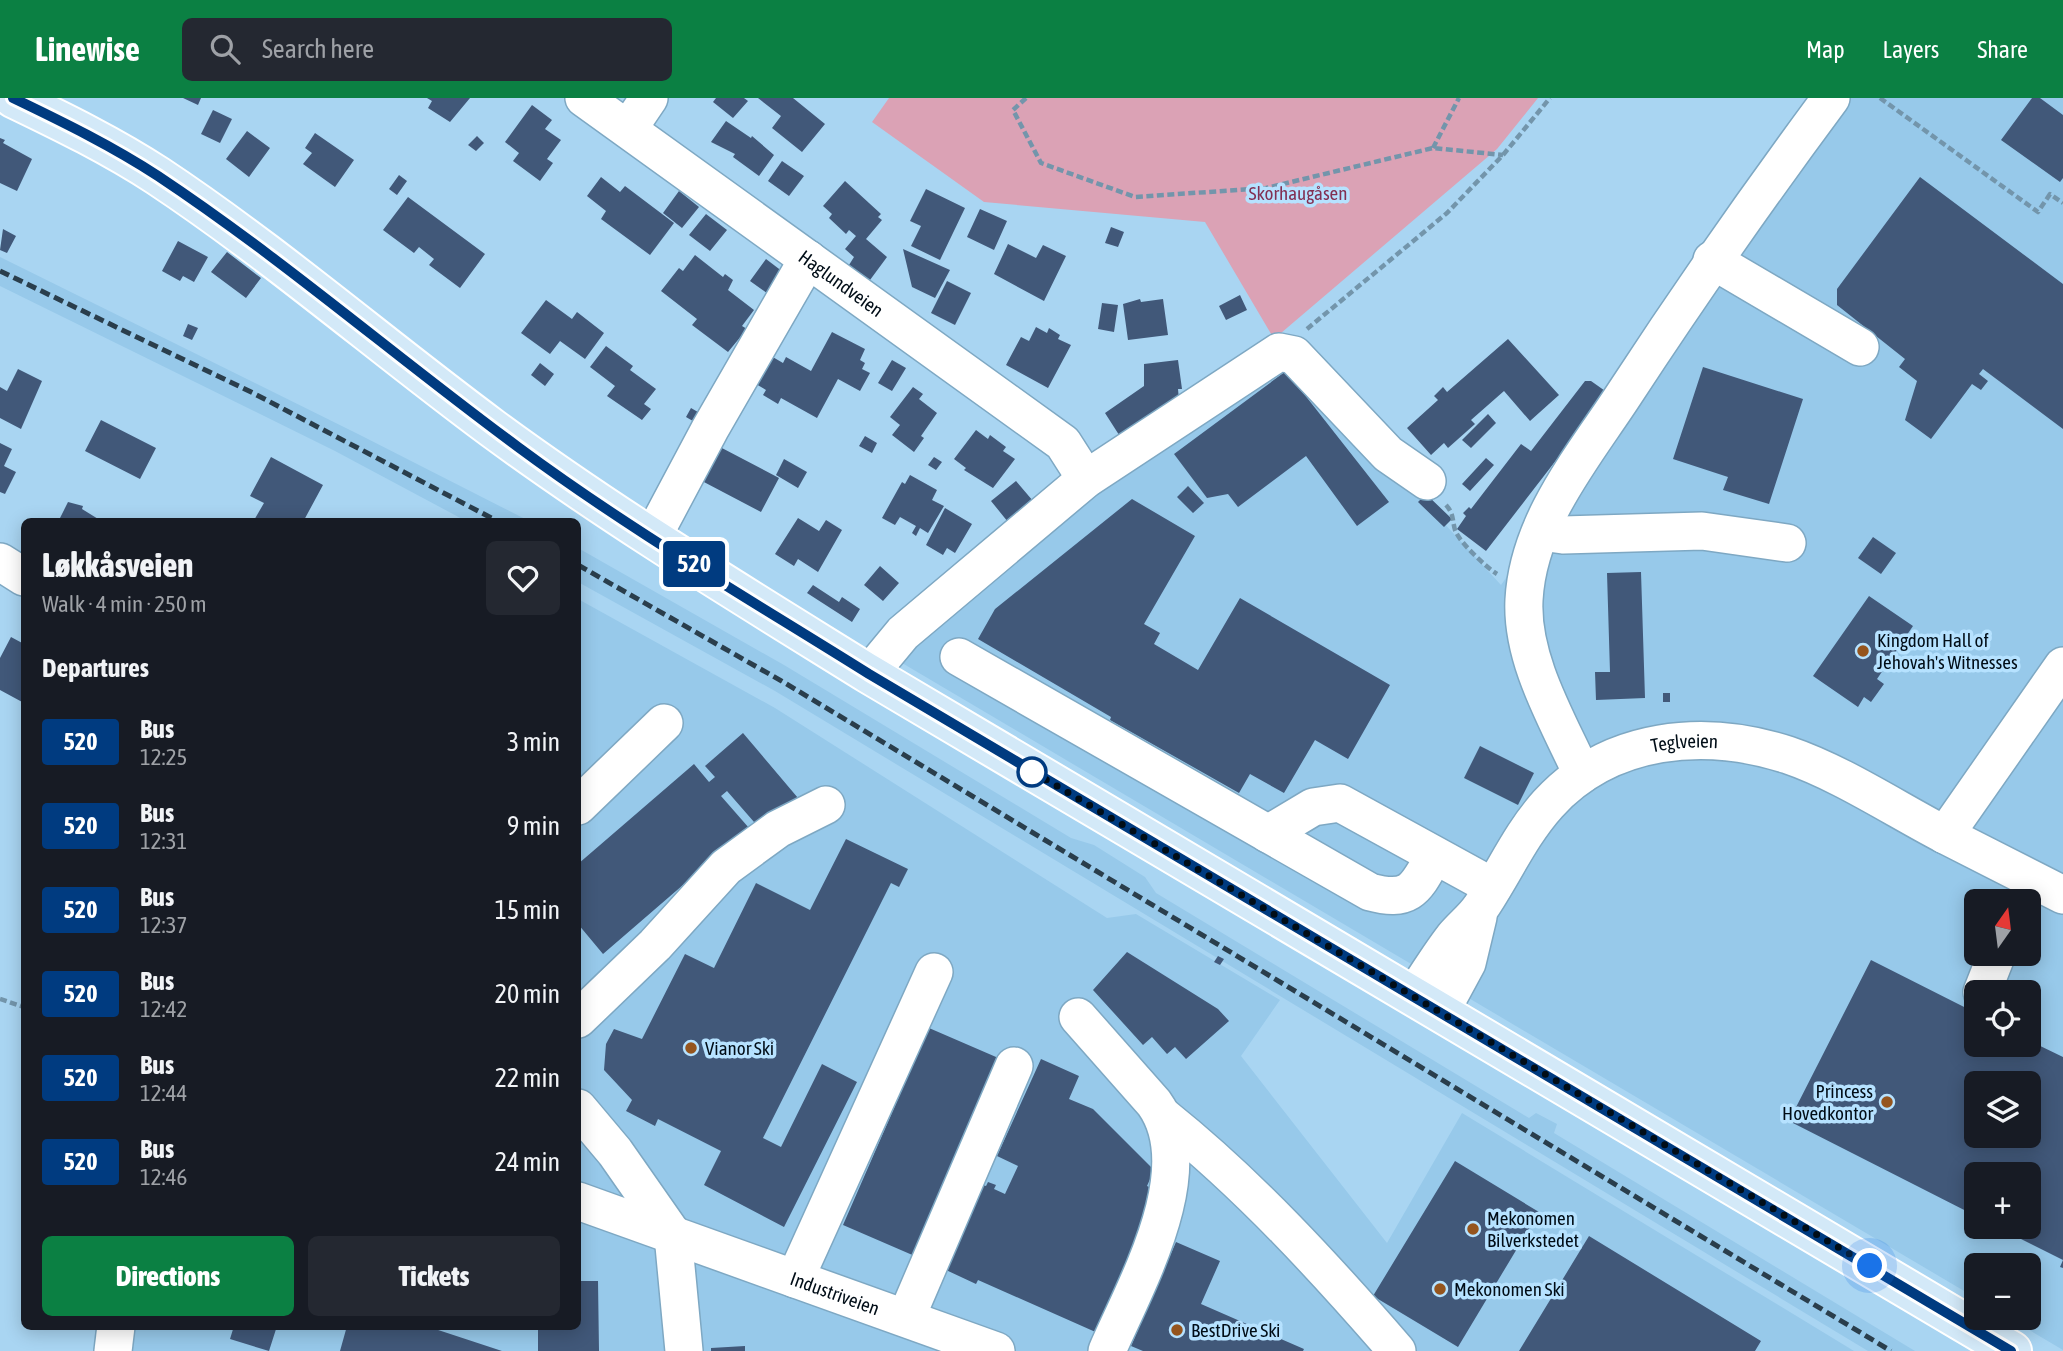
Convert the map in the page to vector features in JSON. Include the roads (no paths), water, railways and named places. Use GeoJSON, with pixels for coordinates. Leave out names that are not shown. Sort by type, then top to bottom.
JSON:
{"type":"FeatureCollection","features":[{"type":"Feature","properties":{"kind":"main road"},"geometry":{"type":"LineString","coordinates":[[13,98],[119,152],[200,205],[520,449],[652,538],[869,674],[2011,1351]]}},
{"type":"Feature","properties":{"kind":"street","name":"Haglundveien"},"geometry":{"type":"LineString","coordinates":[[584,98],[1063,443],[1087,479]]}},
{"type":"Feature","properties":{"kind":"street"},"geometry":{"type":"LineString","coordinates":[[628,129],[649,98]]}},
{"type":"Feature","properties":{"kind":"street"},"geometry":{"type":"LineString","coordinates":[[1582,774],[1527,642],[1526,588],[1541,532],[1560,490],[1712,260],[1831,98]]}},
{"type":"Feature","properties":{"kind":"street"},"geometry":{"type":"LineString","coordinates":[[652,538],[710,429],[808,259]]}},
{"type":"Feature","properties":{"kind":"street"},"geometry":{"type":"LineString","coordinates":[[1712,260],[1860,347]]}},
{"type":"Feature","properties":{"kind":"street"},"geometry":{"type":"LineString","coordinates":[[869,674],[903,633],[1087,479],[1279,352],[1294,355],[1388,454],[1427,481]]}},
{"type":"Feature","properties":{"kind":"street"},"geometry":{"type":"LineString","coordinates":[[1541,532],[1563,535],[1702,531],[1787,542]]}},
{"type":"Feature","properties":{"kind":"street"},"geometry":{"type":"LineString","coordinates":[[0,562],[21,575]]}},
{"type":"Feature","properties":{"kind":"street"},"geometry":{"type":"LineString","coordinates":[[959,657],[1370,892],[1388,897],[1405,895],[1416,887],[1434,856]]}},
{"type":"Feature","properties":{"kind":"street"},"geometry":{"type":"LineString","coordinates":[[1945,835],[2063,666]]}},
{"type":"Feature","properties":{"kind":"street"},"geometry":{"type":"LineString","coordinates":[[581,803],[664,723]]}},
{"type":"Feature","properties":{"kind":"street","name":"Teglveien"},"geometry":{"type":"LineString","coordinates":[[1428,1003],[1453,938],[1486,898],[1548,804],[1582,774],[1655,744],[1704,739],[1731,742],[1788,755],[1815,766],[1945,835],[2024,889]]}},
{"type":"Feature","properties":{"kind":"street"},"geometry":{"type":"LineString","coordinates":[[1268,834],[1313,807],[1340,803],[1434,856],[1486,898]]}},
{"type":"Feature","properties":{"kind":"street"},"geometry":{"type":"LineString","coordinates":[[581,1016],[656,945],[726,867],[778,829],[826,805]]}},
{"type":"Feature","properties":{"kind":"street","name":"Teglveien"},"geometry":{"type":"LineString","coordinates":[[2041,892],[2063,895]]}},
{"type":"Feature","properties":{"kind":"street"},"geometry":{"type":"LineString","coordinates":[[795,1279],[934,972]]}},
{"type":"Feature","properties":{"kind":"street"},"geometry":{"type":"LineString","coordinates":[[1078,1017],[1164,1117],[1213,1156],[1397,1351]]}},
{"type":"Feature","properties":{"kind":"street"},"geometry":{"type":"LineString","coordinates":[[906,1318],[1014,1066]]}},
{"type":"Feature","properties":{"kind":"street"},"geometry":{"type":"LineString","coordinates":[[581,1112],[615,1152],[673,1235],[684,1351]]}},
{"type":"Feature","properties":{"kind":"street"},"geometry":{"type":"LineString","coordinates":[[1107,1351],[1165,1217],[1169,1150],[1164,1117]]}},
{"type":"Feature","properties":{"kind":"street","name":"Industriveien"},"geometry":{"type":"LineString","coordinates":[[581,1202],[996,1351]]}},
{"type":"Feature","properties":{"kind":"street"},"geometry":{"type":"LineString","coordinates":[[113,1351],[116,1330]]}},
{"type":"Feature","properties":{"kind":"railway"},"geometry":{"type":"LineString","coordinates":[[0,271],[253,393],[491,518]]}},
{"type":"Feature","properties":{"kind":"railway"},"geometry":{"type":"LineString","coordinates":[[581,567],[785,683],[1891,1351]]}},
{"type":"Feature","properties":{"kind":"place","name":"Kingdom Hall of Jehovah's Witnesses"},"geometry":{"type":"Point","coordinates":[1863,651]}},
{"type":"Feature","properties":{"kind":"place","name":"Vianor Ski"},"geometry":{"type":"Point","coordinates":[691,1048]}},
{"type":"Feature","properties":{"kind":"place","name":"Princess Hovedkontor"},"geometry":{"type":"Point","coordinates":[1887,1102]}},
{"type":"Feature","properties":{"kind":"place","name":"Mekonomen Bilverkstedet"},"geometry":{"type":"Point","coordinates":[1473,1229]}},
{"type":"Feature","properties":{"kind":"place","name":"Mekonomen Ski"},"geometry":{"type":"Point","coordinates":[1440,1289]}},
{"type":"Feature","properties":{"kind":"place","name":"BestDrive Ski"},"geometry":{"type":"Point","coordinates":[1177,1330]}},
{"type":"Feature","properties":{"kind":"park label","name":"Skorhaugåsen"},"geometry":{"type":"Point","coordinates":[1298,193]}}]}
